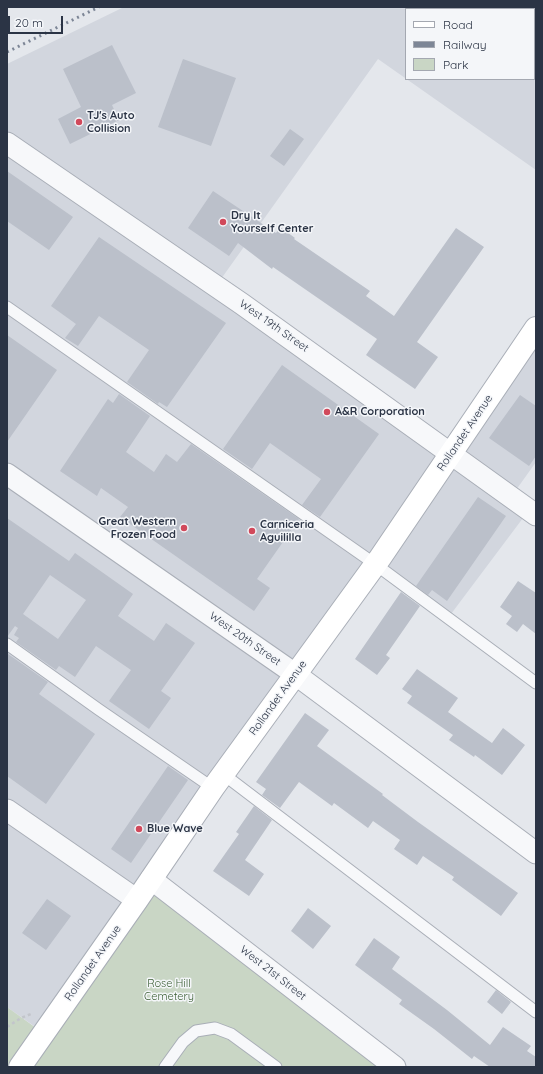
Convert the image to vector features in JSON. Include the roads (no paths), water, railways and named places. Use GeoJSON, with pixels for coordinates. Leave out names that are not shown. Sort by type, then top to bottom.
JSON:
{"type":"FeatureCollection","features":[{"type":"Feature","properties":{"kind":"street","name":"West 19th Street"},"geometry":{"type":"LineString","coordinates":[[7,143],[242,304],[536,515]]}},
{"type":"Feature","properties":{"kind":"street","name":"Rollandet Avenue"},"geometry":{"type":"LineString","coordinates":[[20,1067],[218,781],[375,564],[534,337]]}},
{"type":"Feature","properties":{"kind":"street","name":"West 20th Street"},"geometry":{"type":"LineString","coordinates":[[7,474],[296,674],[536,853]]}},
{"type":"Feature","properties":{"kind":"street"},"geometry":{"type":"LineString","coordinates":[[7,810],[137,900]]}},
{"type":"Feature","properties":{"kind":"street","name":"West 21st Street"},"geometry":{"type":"LineString","coordinates":[[151,879],[395,1067]]}},
{"type":"Feature","properties":{"kind":"lane"},"geometry":{"type":"LineString","coordinates":[[7,307],[375,564],[536,683]]}},
{"type":"Feature","properties":{"kind":"lane"},"geometry":{"type":"LineString","coordinates":[[7,644],[98,709],[218,781],[536,1012]]}},
{"type":"Feature","properties":{"kind":"lane"},"geometry":{"type":"LineString","coordinates":[[164,1067],[183,1042],[196,1031],[215,1028],[231,1034],[276,1067]]}},
{"type":"Feature","properties":{"kind":"railway"},"geometry":{"type":"LineString","coordinates":[[7,52],[99,7]]}},
{"type":"Feature","properties":{"kind":"place","name":"TJ's Auto Collision"},"geometry":{"type":"Point","coordinates":[79,122]}},
{"type":"Feature","properties":{"kind":"place","name":"Dry It Yourself Center"},"geometry":{"type":"Point","coordinates":[223,222]}},
{"type":"Feature","properties":{"kind":"place","name":"A&R Corporation"},"geometry":{"type":"Point","coordinates":[327,412]}},
{"type":"Feature","properties":{"kind":"place","name":"Great Western Frozen Food"},"geometry":{"type":"Point","coordinates":[184,528]}},
{"type":"Feature","properties":{"kind":"place","name":"Carniceria Aguililla"},"geometry":{"type":"Point","coordinates":[252,531]}},
{"type":"Feature","properties":{"kind":"place","name":"Blue Wave"},"geometry":{"type":"Point","coordinates":[139,829]}},
{"type":"Feature","properties":{"kind":"park label","name":"Rose Hill Cemetery"},"geometry":{"type":"Point","coordinates":[169,990]}}]}
